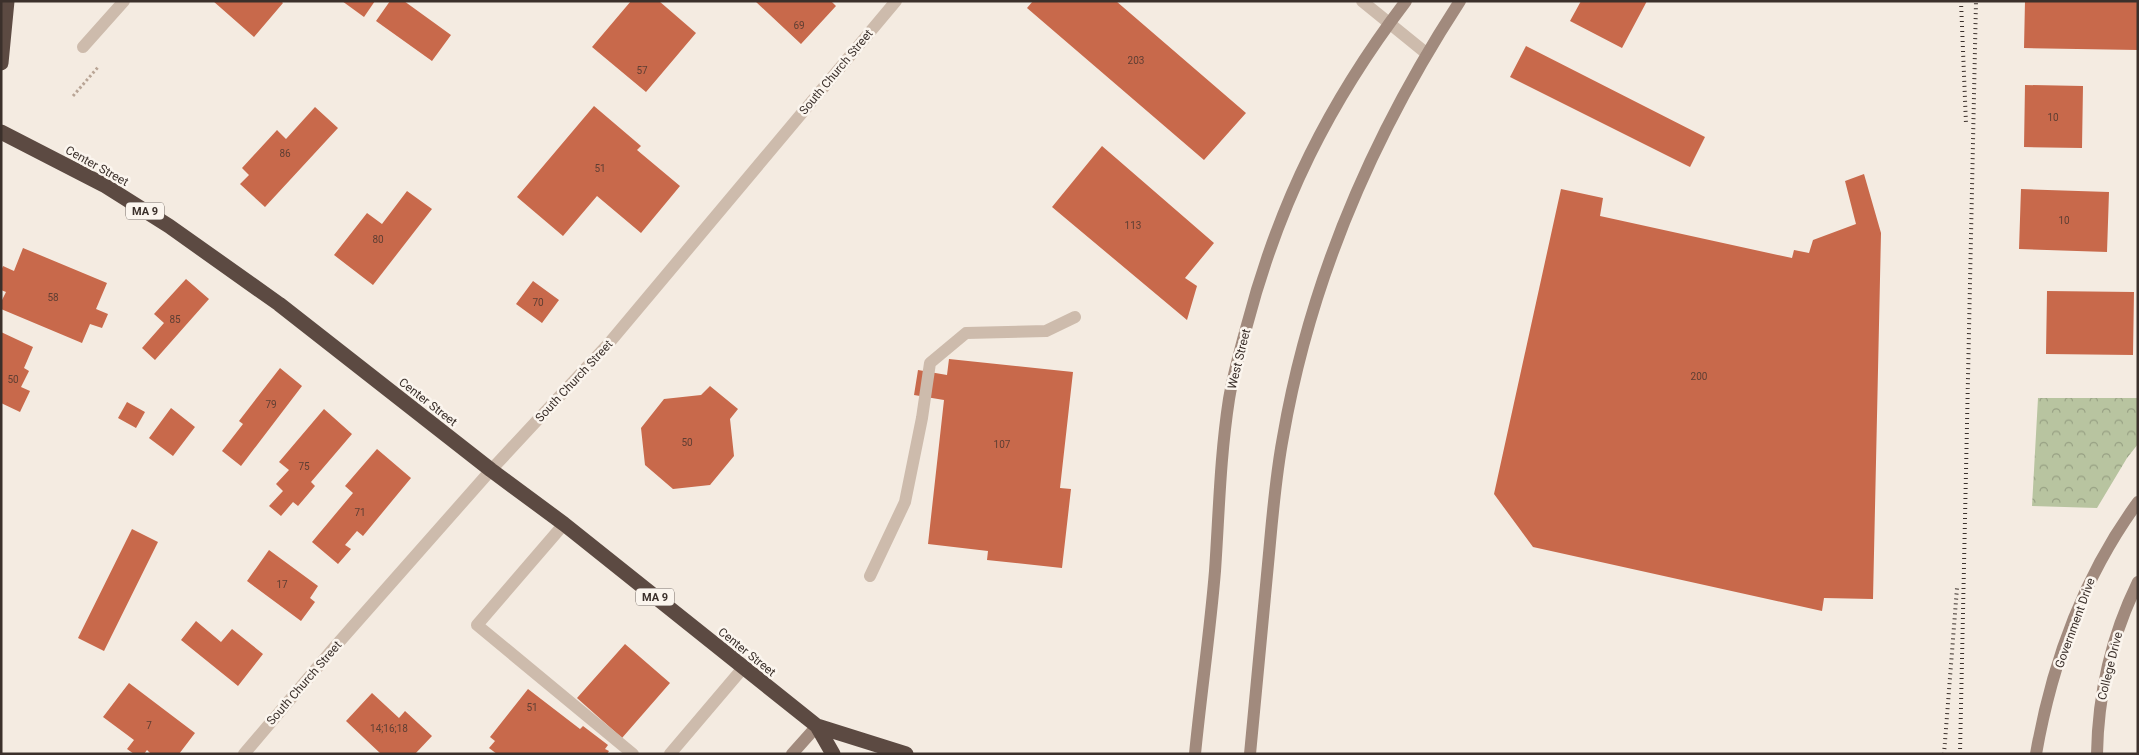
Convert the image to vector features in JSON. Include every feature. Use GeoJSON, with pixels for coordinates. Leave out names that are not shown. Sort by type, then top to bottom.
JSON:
{"type":"FeatureCollection","features":[{"type":"Feature","properties":{"kind":"highway"},"geometry":{"type":"LineString","coordinates":[[1,63],[6,1]]}},
{"type":"Feature","properties":{"kind":"highway","name":"Center Street"},"geometry":{"type":"LineString","coordinates":[[1,132],[104,185],[169,226],[279,304],[491,470],[564,524],[816,726],[833,754]]}},
{"type":"Feature","properties":{"kind":"highway","name":"Center Street"},"geometry":{"type":"LineString","coordinates":[[816,726],[906,754]]}},
{"type":"Feature","properties":{"kind":"street"},"geometry":{"type":"LineString","coordinates":[[83,47],[124,1]]}},
{"type":"Feature","properties":{"kind":"street","name":"South Church Street"},"geometry":{"type":"LineString","coordinates":[[244,754],[338,643],[491,470],[610,342],[896,1]]}},
{"type":"Feature","properties":{"kind":"street"},"geometry":{"type":"LineString","coordinates":[[1362,1],[1426,53]]}},
{"type":"Feature","properties":{"kind":"street","name":"West Street"},"geometry":{"type":"LineString","coordinates":[[1195,754],[1215,571],[1221,456],[1230,397],[1254,296],[1288,199],[1314,144],[1358,68],[1406,1]]}},
{"type":"Feature","properties":{"kind":"street"},"geometry":{"type":"LineString","coordinates":[[1250,754],[1282,439],[1302,347],[1320,286],[1345,219],[1401,99],[1426,53],[1460,1]]}},
{"type":"Feature","properties":{"kind":"street"},"geometry":{"type":"LineString","coordinates":[[870,576],[905,502],[922,418],[930,363],[966,333],[1046,331],[1075,317]]}},
{"type":"Feature","properties":{"kind":"street","name":"Government Drive"},"geometry":{"type":"LineString","coordinates":[[2036,754],[2047,704],[2074,618],[2090,578],[2106,548],[2138,502]]}},
{"type":"Feature","properties":{"kind":"street"},"geometry":{"type":"LineString","coordinates":[[564,524],[477,625],[633,754]]}},
{"type":"Feature","properties":{"kind":"street","name":"College Drive"},"geometry":{"type":"LineString","coordinates":[[2097,754],[2101,706],[2108,669],[2115,640],[2138,582]]}},
{"type":"Feature","properties":{"kind":"street"},"geometry":{"type":"LineString","coordinates":[[670,754],[743,668]]}},
{"type":"Feature","properties":{"kind":"street"},"geometry":{"type":"LineString","coordinates":[[792,754],[816,726]]}},
{"type":"Feature","properties":{"kind":"path"},"geometry":{"type":"LineString","coordinates":[[73,96],[100,66]]}},
{"type":"Feature","properties":{"kind":"green space"},"geometry":{"type":"Polygon","coordinates":[[[2038,398],[2138,398],[2138,444],[2127,458],[2097,508],[2032,506],[2038,398]]]}},
{"type":"Feature","properties":{"kind":"building"},"geometry":{"type":"Polygon","coordinates":[[[213,1],[281,1],[283,3],[254,37],[213,1]]]}},
{"type":"Feature","properties":{"kind":"building"},"geometry":{"type":"Polygon","coordinates":[[[342,1],[375,1],[364,17],[342,1]]]}},
{"type":"Feature","properties":{"kind":"building"},"geometry":{"type":"Polygon","coordinates":[[[390,1],[404,1],[451,35],[432,61],[376,21],[390,1]]]}},
{"type":"Feature","properties":{"kind":"building"},"geometry":{"type":"Polygon","coordinates":[[[631,1],[659,1],[696,33],[646,92],[592,47],[631,1]]]}},
{"type":"Feature","properties":{"kind":"building"},"geometry":{"type":"Polygon","coordinates":[[[755,1],[831,1],[836,6],[801,44],[755,1]]]}},
{"type":"Feature","properties":{"kind":"building"},"geometry":{"type":"Polygon","coordinates":[[[1033,1],[1116,1],[1246,113],[1204,160],[1027,8],[1033,1]]]}},
{"type":"Feature","properties":{"kind":"building"},"geometry":{"type":"Polygon","coordinates":[[[1581,1],[1647,1],[1622,48],[1570,21],[1581,1]]]}},
{"type":"Feature","properties":{"kind":"building"},"geometry":{"type":"Polygon","coordinates":[[[2025,1],[2138,1],[2138,50],[2024,48],[2025,1]]]}},
{"type":"Feature","properties":{"kind":"building"},"geometry":{"type":"Polygon","coordinates":[[[1526,46],[1705,137],[1690,167],[1510,77],[1526,46]]]}},
{"type":"Feature","properties":{"kind":"building"},"geometry":{"type":"Polygon","coordinates":[[[2025,85],[2083,86],[2082,148],[2024,147],[2025,85]]]}},
{"type":"Feature","properties":{"kind":"building"},"geometry":{"type":"Polygon","coordinates":[[[594,106],[641,146],[637,150],[680,186],[641,233],[597,196],[563,236],[517,197],[594,106]]]}},
{"type":"Feature","properties":{"kind":"building"},"geometry":{"type":"Polygon","coordinates":[[[315,107],[338,128],[265,207],[240,184],[249,175],[242,168],[277,130],[286,139],[315,107]]]}},
{"type":"Feature","properties":{"kind":"building"},"geometry":{"type":"Polygon","coordinates":[[[1102,146],[1214,243],[1185,278],[1197,286],[1187,320],[1052,207],[1102,146]]]}},
{"type":"Feature","properties":{"kind":"building"},"geometry":{"type":"Polygon","coordinates":[[[1864,174],[1881,233],[1873,599],[1824,598],[1822,611],[1533,547],[1494,494],[1561,189],[1603,198],[1600,216],[1792,258],[1794,250],[1809,253],[1813,240],[1856,224],[1845,181],[1864,174]]]}},
{"type":"Feature","properties":{"kind":"building"},"geometry":{"type":"Polygon","coordinates":[[[2021,189],[2109,192],[2107,252],[2019,249],[2021,189]]]}},
{"type":"Feature","properties":{"kind":"building"},"geometry":{"type":"Polygon","coordinates":[[[407,191],[432,209],[373,285],[334,255],[367,213],[382,224],[407,191]]]}},
{"type":"Feature","properties":{"kind":"building"},"geometry":{"type":"Polygon","coordinates":[[[23,248],[107,283],[96,309],[108,314],[102,328],[90,324],[82,343],[1,309],[1,302],[6,292],[1,290],[1,271],[3,266],[14,271],[23,248]]]}},
{"type":"Feature","properties":{"kind":"building"},"geometry":{"type":"Polygon","coordinates":[[[186,279],[209,299],[155,360],[142,348],[164,323],[154,314],[186,279]]]}},
{"type":"Feature","properties":{"kind":"building"},"geometry":{"type":"Polygon","coordinates":[[[533,281],[559,300],[542,323],[516,304],[533,281]]]}},
{"type":"Feature","properties":{"kind":"building"},"geometry":{"type":"Polygon","coordinates":[[[2047,291],[2134,292],[2133,355],[2046,354],[2047,291]]]}},
{"type":"Feature","properties":{"kind":"building"},"geometry":{"type":"Polygon","coordinates":[[[1,332],[33,347],[24,368],[29,371],[21,387],[30,391],[20,412],[1,403],[1,332]]]}},
{"type":"Feature","properties":{"kind":"building"},"geometry":{"type":"Polygon","coordinates":[[[949,359],[1073,372],[1060,488],[1071,489],[1062,568],[987,560],[988,551],[928,544],[944,400],[914,395],[918,370],[947,375],[949,359]]]}},
{"type":"Feature","properties":{"kind":"building"},"geometry":{"type":"Polygon","coordinates":[[[280,368],[302,386],[241,466],[222,451],[243,424],[239,421],[280,368]]]}},
{"type":"Feature","properties":{"kind":"building"},"geometry":{"type":"Polygon","coordinates":[[[710,386],[738,409],[730,419],[734,456],[710,485],[673,489],[645,465],[641,428],[664,399],[701,395],[710,386]]]}},
{"type":"Feature","properties":{"kind":"building"},"geometry":{"type":"Polygon","coordinates":[[[127,402],[145,412],[136,428],[118,418],[127,402]]]}},
{"type":"Feature","properties":{"kind":"building"},"geometry":{"type":"Polygon","coordinates":[[[171,408],[195,427],[173,456],[149,438],[171,408]]]}},
{"type":"Feature","properties":{"kind":"building"},"geometry":{"type":"Polygon","coordinates":[[[324,409],[352,434],[311,482],[315,486],[298,506],[293,502],[281,516],[269,506],[283,491],[276,484],[289,470],[279,462],[324,409]]]}},
{"type":"Feature","properties":{"kind":"building"},"geometry":{"type":"Polygon","coordinates":[[[377,449],[411,478],[363,536],[357,531],[345,545],[351,549],[338,564],[312,542],[353,493],[345,486],[377,449]]]}},
{"type":"Feature","properties":{"kind":"building"},"geometry":{"type":"Polygon","coordinates":[[[132,529],[158,542],[104,651],[78,638],[132,529]]]}},
{"type":"Feature","properties":{"kind":"building"},"geometry":{"type":"Polygon","coordinates":[[[269,550],[318,586],[310,598],[315,602],[301,621],[247,581],[269,550]]]}},
{"type":"Feature","properties":{"kind":"building"},"geometry":{"type":"Polygon","coordinates":[[[196,621],[221,642],[232,629],[263,654],[238,686],[181,640],[196,621]]]}},
{"type":"Feature","properties":{"kind":"building"},"geometry":{"type":"Polygon","coordinates":[[[625,644],[670,683],[622,738],[577,698],[625,644]]]}},
{"type":"Feature","properties":{"kind":"building"},"geometry":{"type":"Polygon","coordinates":[[[129,683],[195,733],[179,754],[151,754],[147,750],[144,754],[134,754],[127,749],[134,740],[103,717],[129,683]]]}},
{"type":"Feature","properties":{"kind":"building"},"geometry":{"type":"Polygon","coordinates":[[[528,689],[580,729],[583,726],[608,745],[605,749],[609,751],[607,754],[497,754],[489,748],[495,741],[490,737],[528,689]]]}},
{"type":"Feature","properties":{"kind":"building"},"geometry":{"type":"Polygon","coordinates":[[[372,693],[399,718],[405,711],[432,736],[415,754],[381,754],[346,721],[372,693]]]}},
{"type":"Feature","properties":{"kind":"railway"},"geometry":{"type":"LineString","coordinates":[[1961,1],[1966,124]]}},
{"type":"Feature","properties":{"kind":"railway"},"geometry":{"type":"LineString","coordinates":[[1960,754],[1976,1]]}},
{"type":"Feature","properties":{"kind":"railway"},"geometry":{"type":"LineString","coordinates":[[1944,754],[1957,588]]}}]}
